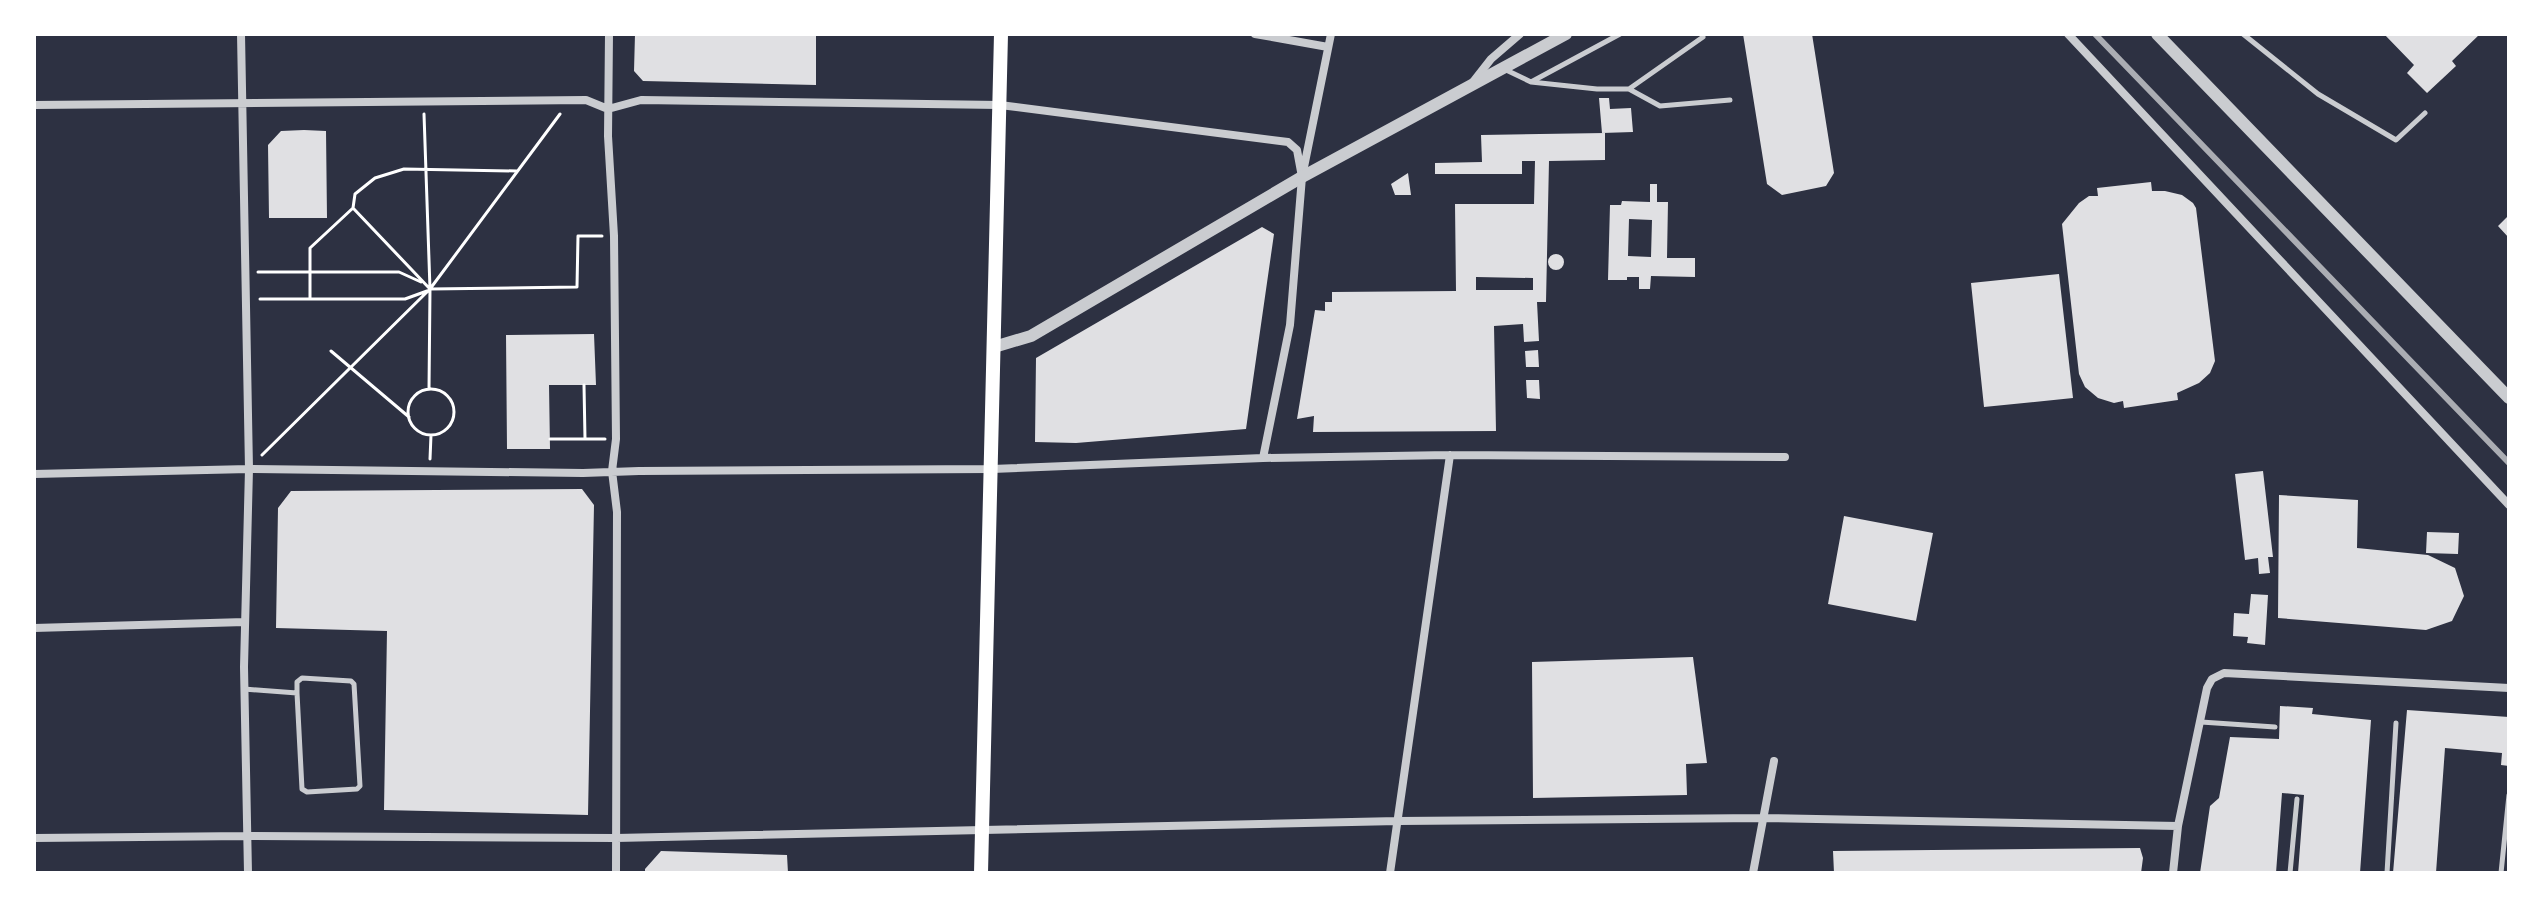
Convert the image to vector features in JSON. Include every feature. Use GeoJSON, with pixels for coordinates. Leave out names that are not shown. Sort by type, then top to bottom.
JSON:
{"type":"FeatureCollection","features":[{"type":"Feature","properties":{"kind":"main road"},"geometry":{"type":"LineString","coordinates":[[981,873],[1001,34]]}},
{"type":"Feature","properties":{"kind":"street"},"geometry":{"type":"LineString","coordinates":[[241,34],[249,469],[244,689],[248,873]]}},
{"type":"Feature","properties":{"kind":"street"},"geometry":{"type":"LineString","coordinates":[[609,34],[616,439],[612,471],[617,512],[616,873]]}},
{"type":"Feature","properties":{"kind":"street"},"geometry":{"type":"LineString","coordinates":[[1255,34],[1328,47]]}},
{"type":"Feature","properties":{"kind":"street"},"geometry":{"type":"LineString","coordinates":[[1263,458],[1290,325],[1302,177],[1331,34]]}},
{"type":"Feature","properties":{"kind":"street"},"geometry":{"type":"LineString","coordinates":[[1473,83],[1491,59],[1520,34]]}},
{"type":"Feature","properties":{"kind":"street"},"geometry":{"type":"LineString","coordinates":[[994,347],[1031,336],[1302,177],[1566,34]]}},
{"type":"Feature","properties":{"kind":"street"},"geometry":{"type":"LineString","coordinates":[[2068,34],[2509,505]]}},
{"type":"Feature","properties":{"kind":"street"},"geometry":{"type":"LineString","coordinates":[[2157,34],[2509,398]]}},
{"type":"Feature","properties":{"kind":"street"},"geometry":{"type":"LineString","coordinates":[[34,105],[570,100],[586,100],[608,109],[641,100],[1000,105],[1288,142],[1297,150],[1302,177]]}},
{"type":"Feature","properties":{"kind":"street"},"geometry":{"type":"LineString","coordinates":[[1390,873],[1450,455]]}},
{"type":"Feature","properties":{"kind":"street"},"geometry":{"type":"LineString","coordinates":[[34,474],[249,469],[583,473],[992,469],[1263,458],[1450,455],[1785,457]]}},
{"type":"Feature","properties":{"kind":"street"},"geometry":{"type":"LineString","coordinates":[[34,628],[245,622]]}},
{"type":"Feature","properties":{"kind":"street"},"geometry":{"type":"LineString","coordinates":[[2173,873],[2178,826],[2207,688],[2212,679],[2224,673],[2509,688]]}},
{"type":"Feature","properties":{"kind":"street"},"geometry":{"type":"LineString","coordinates":[[1753,873],[1774,761]]}},
{"type":"Feature","properties":{"kind":"street"},"geometry":{"type":"LineString","coordinates":[[34,838],[616,838],[1398,821],[1763,818],[2178,826]]}},
{"type":"Feature","properties":{"kind":"lane"},"geometry":{"type":"LineString","coordinates":[[1531,82],[1620,34]]}},
{"type":"Feature","properties":{"kind":"lane"},"geometry":{"type":"LineString","coordinates":[[2243,34],[2318,94],[2396,140],[2425,113]]}},
{"type":"Feature","properties":{"kind":"lane"},"geometry":{"type":"LineString","coordinates":[[1629,89],[1703,37]]}},
{"type":"Feature","properties":{"kind":"lane"},"geometry":{"type":"LineString","coordinates":[[1503,69],[1531,82],[1629,89],[1660,106],[1730,100]]}},
{"type":"Feature","properties":{"kind":"lane"},"geometry":{"type":"LineString","coordinates":[[302,678],[351,681],[354,684],[360,786],[357,789],[307,792],[302,789],[297,693],[297,682],[302,678]]}},
{"type":"Feature","properties":{"kind":"lane"},"geometry":{"type":"LineString","coordinates":[[244,689],[297,693]]}},
{"type":"Feature","properties":{"kind":"lane"},"geometry":{"type":"LineString","coordinates":[[2201,722],[2275,727]]}},
{"type":"Feature","properties":{"kind":"lane"},"geometry":{"type":"LineString","coordinates":[[2387,873],[2396,723]]}},
{"type":"Feature","properties":{"kind":"lane"},"geometry":{"type":"LineString","coordinates":[[2501,873],[2509,795]]}},
{"type":"Feature","properties":{"kind":"lane"},"geometry":{"type":"LineString","coordinates":[[2290,873],[2297,799]]}},
{"type":"Feature","properties":{"kind":"path"},"geometry":{"type":"LineString","coordinates":[[249,469],[430,289],[570,100]]}},
{"type":"Feature","properties":{"kind":"path"},"geometry":{"type":"LineString","coordinates":[[424,102],[430,289],[429,389]]}},
{"type":"Feature","properties":{"kind":"path"},"geometry":{"type":"LineString","coordinates":[[310,299],[310,248],[353,208],[355,194],[375,178],[404,169],[517,171]]}},
{"type":"Feature","properties":{"kind":"path"},"geometry":{"type":"LineString","coordinates":[[353,208],[430,289]]}},
{"type":"Feature","properties":{"kind":"path"},"geometry":{"type":"LineString","coordinates":[[246,299],[405,299],[430,289],[577,287],[578,236],[614,236]]}},
{"type":"Feature","properties":{"kind":"path"},"geometry":{"type":"LineString","coordinates":[[246,272],[399,272],[430,289]]}},
{"type":"Feature","properties":{"kind":"path"},"geometry":{"type":"LineString","coordinates":[[331,351],[388,403],[409,417]]}},
{"type":"Feature","properties":{"kind":"path"},"geometry":{"type":"LineString","coordinates":[[584,385],[585,439]]}},
{"type":"Feature","properties":{"kind":"path"},"geometry":{"type":"LineString","coordinates":[[429,389],[447,396],[454,410],[445,430],[431,435],[416,430],[408,410],[414,397],[429,389]]}},
{"type":"Feature","properties":{"kind":"path"},"geometry":{"type":"LineString","coordinates":[[430,471],[431,435]]}},
{"type":"Feature","properties":{"kind":"path"},"geometry":{"type":"LineString","coordinates":[[550,439],[616,439]]}},
{"type":"Feature","properties":{"kind":"building"},"geometry":{"type":"Polygon","coordinates":[[[635,34],[816,34],[816,85],[643,81],[634,71],[635,34]]]}},
{"type":"Feature","properties":{"kind":"building"},"geometry":{"type":"Polygon","coordinates":[[[1743,34],[1812,34],[1834,173],[1826,186],[1782,195],[1767,184],[1743,34]]]}},
{"type":"Feature","properties":{"kind":"building"},"geometry":{"type":"Polygon","coordinates":[[[2384,34],[2480,34],[2452,61],[2456,66],[2427,93],[2407,73],[2414,65],[2384,34]]]}},
{"type":"Feature","properties":{"kind":"building"},"geometry":{"type":"Polygon","coordinates":[[[1599,98],[1609,98],[1610,109],[1631,108],[1633,132],[1602,133],[1599,98]]]}},
{"type":"Feature","properties":{"kind":"building"},"geometry":{"type":"Polygon","coordinates":[[[281,131],[326,131],[327,218],[269,218],[268,145],[281,131]]]}},
{"type":"Feature","properties":{"kind":"building"},"geometry":{"type":"Polygon","coordinates":[[[1605,133],[1605,160],[1549,161],[1546,302],[1537,302],[1539,341],[1524,342],[1523,324],[1494,326],[1496,431],[1313,432],[1314,416],[1297,419],[1315,310],[1325,311],[1325,302],[1332,302],[1332,292],[1456,291],[1455,204],[1534,204],[1535,161],[1522,161],[1522,174],[1435,174],[1435,163],[1482,162],[1481,135],[1605,133]],[[1476,277],[1476,290],[1533,290],[1533,278],[1476,277]]]}},
{"type":"Feature","properties":{"kind":"building"},"geometry":{"type":"Polygon","coordinates":[[[1408,173],[1411,195],[1395,195],[1391,184],[1408,173]]]}},
{"type":"Feature","properties":{"kind":"building"},"geometry":{"type":"Polygon","coordinates":[[[2151,182],[2152,191],[2182,195],[2196,208],[2215,361],[2210,373],[2199,383],[2177,393],[2178,400],[2124,408],[2123,401],[2114,403],[2098,398],[2085,387],[2079,374],[2062,224],[2079,203],[2089,196],[2098,196],[2097,188],[2151,182]]]}},
{"type":"Feature","properties":{"kind":"building"},"geometry":{"type":"Polygon","coordinates":[[[1650,184],[1657,184],[1657,202],[1668,202],[1667,258],[1695,258],[1695,277],[1651,276],[1650,289],[1639,289],[1639,277],[1608,280],[1610,205],[1621,205],[1622,201],[1650,202],[1650,184]],[[1629,219],[1628,256],[1651,257],[1652,220],[1629,219]]]}},
{"type":"Feature","properties":{"kind":"building"},"geometry":{"type":"Polygon","coordinates":[[[2509,215],[2509,238],[2498,226],[2509,215]]]}},
{"type":"Feature","properties":{"kind":"building"},"geometry":{"type":"Polygon","coordinates":[[[1262,227],[1274,234],[1246,429],[1076,443],[1035,442],[1036,358],[1262,227]]]}},
{"type":"Feature","properties":{"kind":"building"},"geometry":{"type":"Polygon","coordinates":[[[1556,254],[1564,262],[1556,270],[1548,262],[1556,254]]]}},
{"type":"Feature","properties":{"kind":"building"},"geometry":{"type":"Polygon","coordinates":[[[2059,274],[2073,398],[1984,407],[1971,283],[2059,274]]]}},
{"type":"Feature","properties":{"kind":"building"},"geometry":{"type":"Polygon","coordinates":[[[594,334],[596,385],[549,385],[550,449],[507,449],[506,335],[594,334]]]}},
{"type":"Feature","properties":{"kind":"building"},"geometry":{"type":"Polygon","coordinates":[[[1538,350],[1539,367],[1526,367],[1525,351],[1538,350]]]}},
{"type":"Feature","properties":{"kind":"building"},"geometry":{"type":"Polygon","coordinates":[[[1526,380],[1539,380],[1540,399],[1527,398],[1526,380]]]}},
{"type":"Feature","properties":{"kind":"building"},"geometry":{"type":"Polygon","coordinates":[[[2263,471],[2273,557],[2268,557],[2270,573],[2259,574],[2258,558],[2245,560],[2235,474],[2263,471]]]}},
{"type":"Feature","properties":{"kind":"building"},"geometry":{"type":"Polygon","coordinates":[[[582,489],[594,505],[588,815],[384,810],[387,631],[276,628],[278,508],[291,491],[582,489]]]}},
{"type":"Feature","properties":{"kind":"building"},"geometry":{"type":"Polygon","coordinates":[[[2279,495],[2358,500],[2357,548],[2428,555],[2455,568],[2464,596],[2452,621],[2426,630],[2278,618],[2279,495]]]}},
{"type":"Feature","properties":{"kind":"building"},"geometry":{"type":"Polygon","coordinates":[[[1844,516],[1933,533],[1916,621],[1828,604],[1844,516]]]}},
{"type":"Feature","properties":{"kind":"building"},"geometry":{"type":"Polygon","coordinates":[[[2427,532],[2459,533],[2458,554],[2426,553],[2427,532]]]}},
{"type":"Feature","properties":{"kind":"building"},"geometry":{"type":"Polygon","coordinates":[[[2251,594],[2268,595],[2265,645],[2247,643],[2248,637],[2233,636],[2234,613],[2249,614],[2251,594]]]}},
{"type":"Feature","properties":{"kind":"building"},"geometry":{"type":"Polygon","coordinates":[[[1693,657],[1707,763],[1686,764],[1687,795],[1533,798],[1532,662],[1693,657]]]}},
{"type":"Feature","properties":{"kind":"building"},"geometry":{"type":"Polygon","coordinates":[[[2280,706],[2313,708],[2312,714],[2371,720],[2360,873],[2298,873],[2304,795],[2282,793],[2276,873],[2200,873],[2210,806],[2219,798],[2230,737],[2279,739],[2280,706]]]}},
{"type":"Feature","properties":{"kind":"building"},"geometry":{"type":"Polygon","coordinates":[[[2407,710],[2509,717],[2509,766],[2501,765],[2502,753],[2445,748],[2436,873],[2393,873],[2407,710]]]}},
{"type":"Feature","properties":{"kind":"building"},"geometry":{"type":"Polygon","coordinates":[[[2140,848],[2143,858],[2141,873],[1834,873],[1833,851],[2140,848]]]}},
{"type":"Feature","properties":{"kind":"building"},"geometry":{"type":"Polygon","coordinates":[[[661,851],[787,855],[788,873],[645,873],[661,851]]]}},
{"type":"Feature","properties":{"kind":"railway"},"geometry":{"type":"LineString","coordinates":[[2095,34],[2509,463]]}}]}
